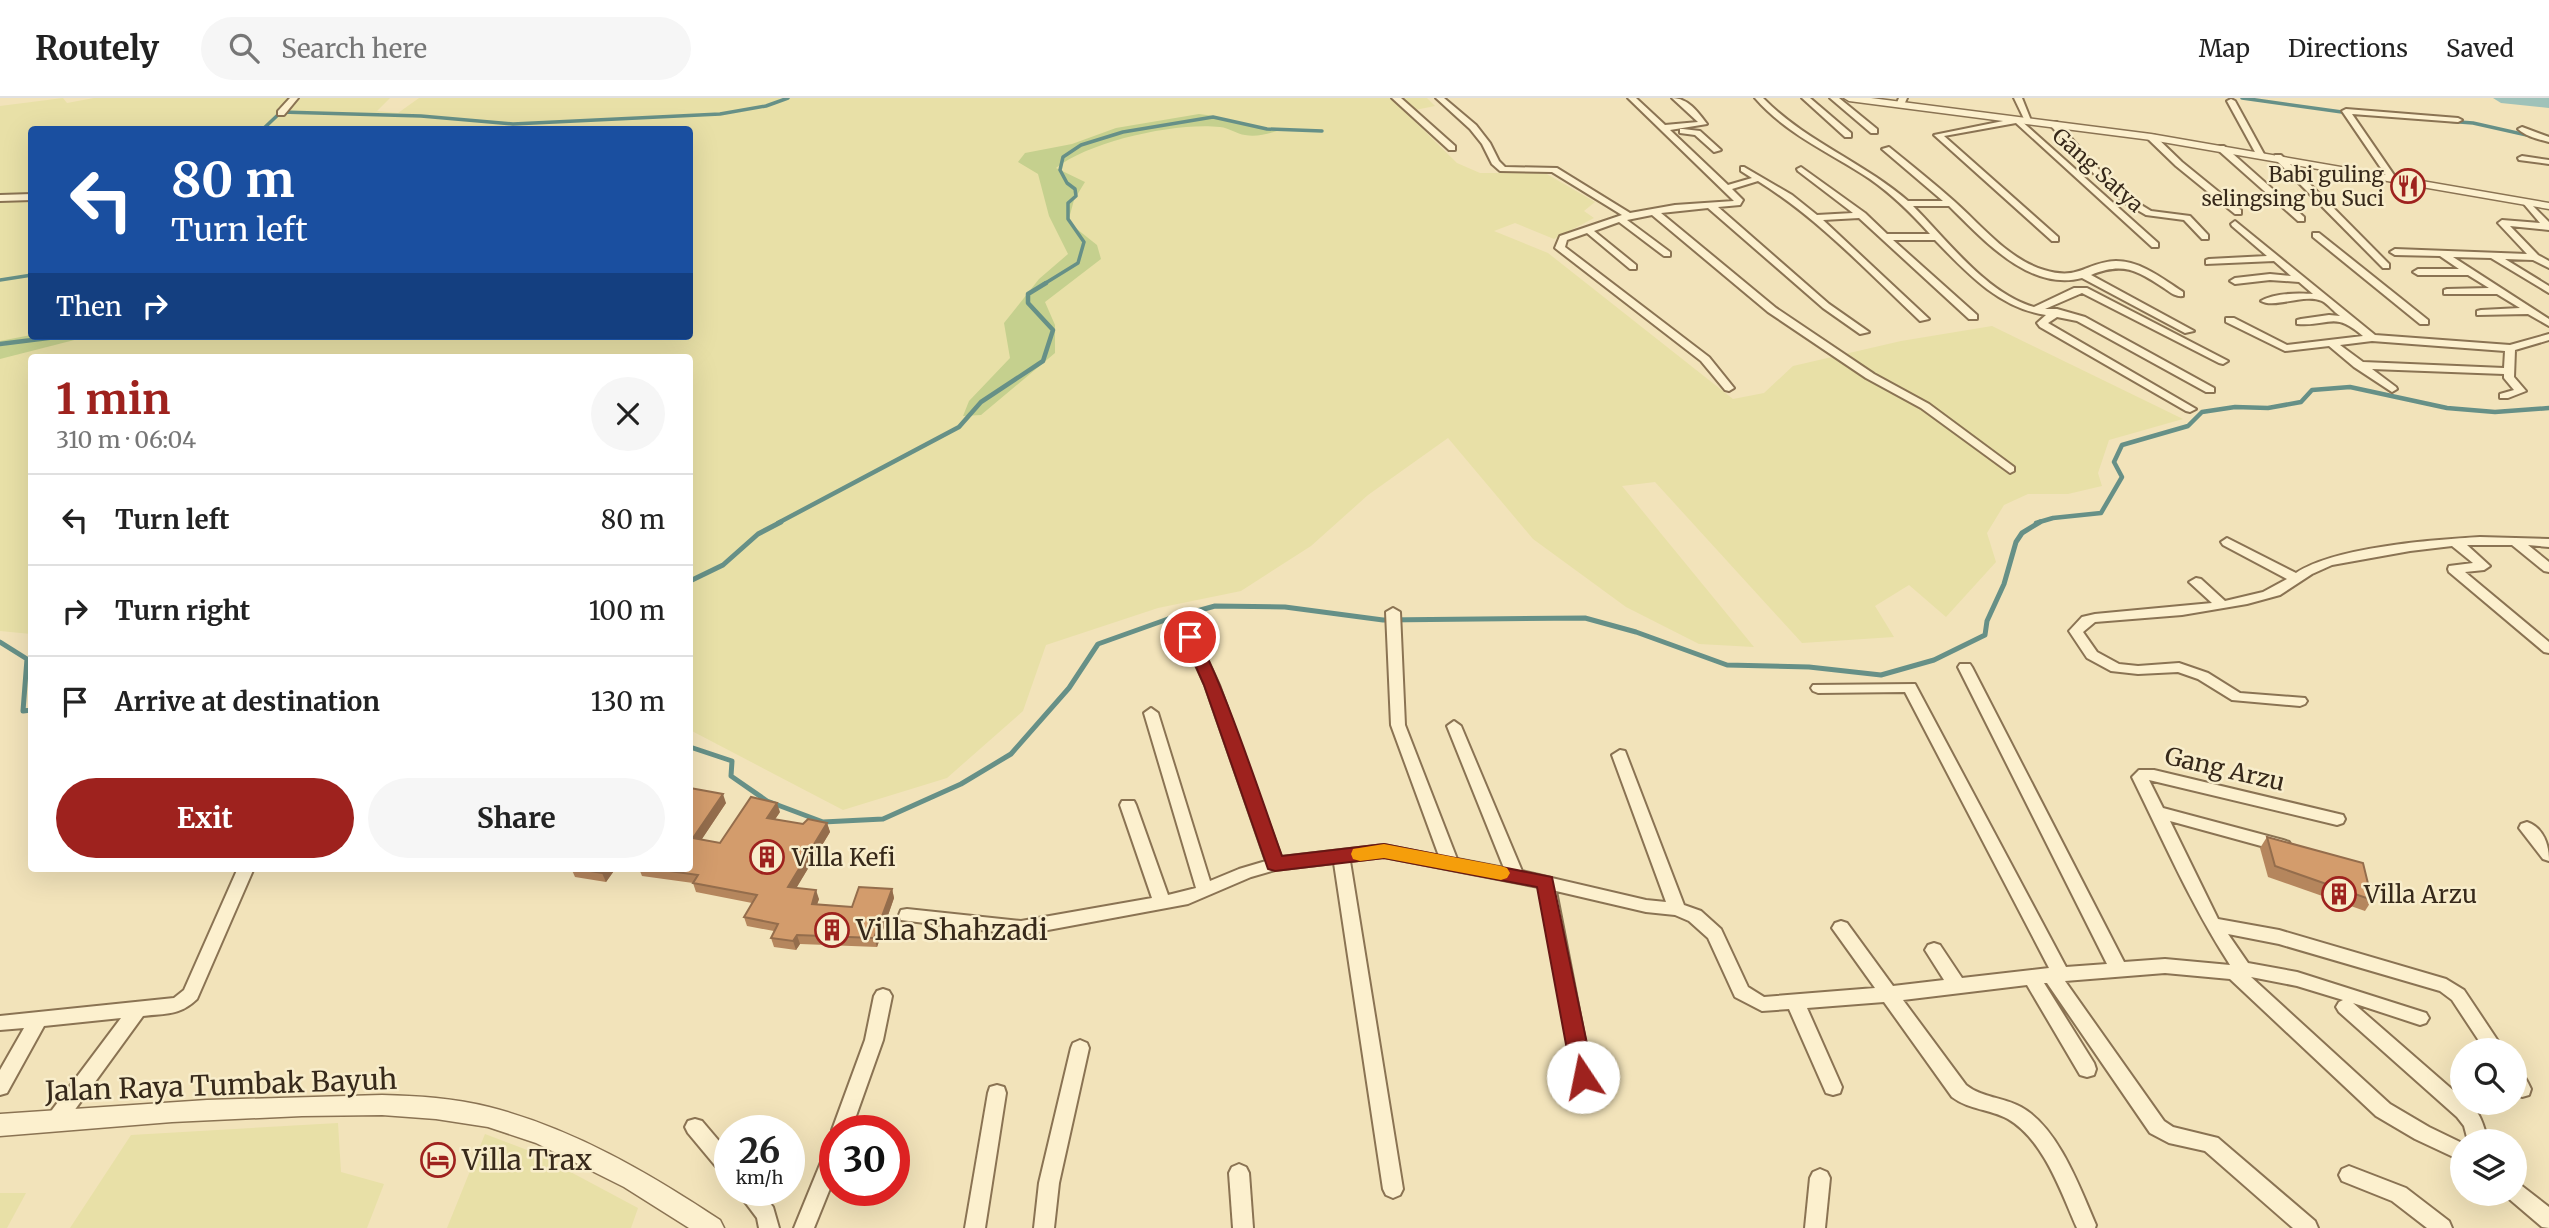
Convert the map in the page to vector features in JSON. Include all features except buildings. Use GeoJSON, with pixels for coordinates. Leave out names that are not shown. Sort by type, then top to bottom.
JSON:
{"type":"FeatureCollection","features":[{"type":"Feature","properties":{"kind":"street"},"geometry":{"type":"LineString","coordinates":[[281,113],[294,98]]}},
{"type":"Feature","properties":{"kind":"street"},"geometry":{"type":"LineString","coordinates":[[1396,98],[1452,148]]}},
{"type":"Feature","properties":{"kind":"street"},"geometry":{"type":"LineString","coordinates":[[1440,98],[1473,127],[1486,143],[1495,162],[1503,169],[1554,170],[1624,217],[1667,254]]}},
{"type":"Feature","properties":{"kind":"street"},"geometry":{"type":"LineString","coordinates":[[1632,98],[1739,202],[1624,217],[1563,238],[1560,248],[1705,359],[1729,388]]}},
{"type":"Feature","properties":{"kind":"street"},"geometry":{"type":"LineString","coordinates":[[1665,130],[1703,124],[1695,113],[1676,98]]}},
{"type":"Feature","properties":{"kind":"street"},"geometry":{"type":"LineString","coordinates":[[1759,98],[1795,132],[1889,189],[1995,291],[2016,304],[2081,320],[2210,390]]}},
{"type":"Feature","properties":{"kind":"street"},"geometry":{"type":"LineString","coordinates":[[1806,98],[1848,135]]}},
{"type":"Feature","properties":{"kind":"street"},"geometry":{"type":"LineString","coordinates":[[1834,98],[1874,131]]}},
{"type":"Feature","properties":{"kind":"street"},"geometry":{"type":"LineString","coordinates":[[1849,98],[1902,101],[2024,121],[2151,137],[2549,206]]}},
{"type":"Feature","properties":{"kind":"street"},"geometry":{"type":"LineString","coordinates":[[2018,98],[2024,121]]}},
{"type":"Feature","properties":{"kind":"street"},"geometry":{"type":"LineString","coordinates":[[2231,101],[2260,154]]}},
{"type":"Feature","properties":{"kind":"street"},"geometry":{"type":"LineString","coordinates":[[2392,178],[2348,113],[2458,120]]}},
{"type":"Feature","properties":{"kind":"street"},"geometry":{"type":"LineString","coordinates":[[2024,121],[1945,132],[1938,135],[1938,138],[2055,239]]}},
{"type":"Feature","properties":{"kind":"street","name":"Gang Satya"},"geometry":{"type":"LineString","coordinates":[[2024,121],[2155,245]]}},
{"type":"Feature","properties":{"kind":"street"},"geometry":{"type":"LineString","coordinates":[[2054,124],[2098,173],[2135,205],[2152,214],[2187,218],[2205,237]]}},
{"type":"Feature","properties":{"kind":"street"},"geometry":{"type":"LineString","coordinates":[[2522,129],[2549,140]]}},
{"type":"Feature","properties":{"kind":"street"},"geometry":{"type":"LineString","coordinates":[[1665,130],[1697,133],[1717,150]]}},
{"type":"Feature","properties":{"kind":"street"},"geometry":{"type":"LineString","coordinates":[[2151,137],[2179,164],[2238,212]]}},
{"type":"Feature","properties":{"kind":"street"},"geometry":{"type":"LineString","coordinates":[[2221,148],[2301,219]]}},
{"type":"Feature","properties":{"kind":"street"},"geometry":{"type":"LineString","coordinates":[[1886,149],[2011,258],[2048,273],[2073,277],[2109,265],[2128,264],[2180,294]]}},
{"type":"Feature","properties":{"kind":"street"},"geometry":{"type":"LineString","coordinates":[[2278,157],[2386,265],[2353,266]]}},
{"type":"Feature","properties":{"kind":"street"},"geometry":{"type":"LineString","coordinates":[[2522,158],[2549,162]]}},
{"type":"Feature","properties":{"kind":"street"},"geometry":{"type":"LineString","coordinates":[[1744,169],[1815,218],[1924,319]]}},
{"type":"Feature","properties":{"kind":"street"},"geometry":{"type":"LineString","coordinates":[[1801,170],[1862,215],[1973,317]]}},
{"type":"Feature","properties":{"kind":"street"},"geometry":{"type":"LineString","coordinates":[[1726,188],[1760,178]]}},
{"type":"Feature","properties":{"kind":"street"},"geometry":{"type":"LineString","coordinates":[[0,198],[28,197]]}},
{"type":"Feature","properties":{"kind":"street"},"geometry":{"type":"LineString","coordinates":[[1905,204],[1951,203]]}},
{"type":"Feature","properties":{"kind":"street"},"geometry":{"type":"LineString","coordinates":[[2527,203],[2549,227]]}},
{"type":"Feature","properties":{"kind":"street"},"geometry":{"type":"LineString","coordinates":[[1711,206],[1826,306],[1864,331]]}},
{"type":"Feature","properties":{"kind":"street"},"geometry":{"type":"LineString","coordinates":[[1654,212],[1772,310],[1870,376],[1925,406],[2010,469]]}},
{"type":"Feature","properties":{"kind":"street"},"geometry":{"type":"LineString","coordinates":[[1815,218],[1862,215]]}},
{"type":"Feature","properties":{"kind":"street"},"geometry":{"type":"LineString","coordinates":[[2549,227],[2502,223],[2535,257],[2549,265]]}},
{"type":"Feature","properties":{"kind":"street"},"geometry":{"type":"LineString","coordinates":[[2235,224],[2372,338]]}},
{"type":"Feature","properties":{"kind":"street"},"geometry":{"type":"LineString","coordinates":[[1587,229],[1633,267]]}},
{"type":"Feature","properties":{"kind":"street"},"geometry":{"type":"LineString","coordinates":[[2316,235],[2424,322]]}},
{"type":"Feature","properties":{"kind":"street"},"geometry":{"type":"LineString","coordinates":[[1885,237],[1937,237]]}},
{"type":"Feature","properties":{"kind":"street"},"geometry":{"type":"LineString","coordinates":[[2395,252],[2535,257]]}},
{"type":"Feature","properties":{"kind":"street"},"geometry":{"type":"LineString","coordinates":[[2443,254],[2549,324]]}},
{"type":"Feature","properties":{"kind":"street"},"geometry":{"type":"LineString","coordinates":[[2493,256],[2549,290]]}},
{"type":"Feature","properties":{"kind":"street"},"geometry":{"type":"LineString","coordinates":[[2209,262],[2276,258]]}},
{"type":"Feature","properties":{"kind":"street"},"geometry":{"type":"LineString","coordinates":[[2418,272],[2471,272]]}},
{"type":"Feature","properties":{"kind":"street"},"geometry":{"type":"LineString","coordinates":[[2084,274],[2189,331]]}},
{"type":"Feature","properties":{"kind":"street"},"geometry":{"type":"LineString","coordinates":[[2235,281],[2270,277],[2301,279]]}},
{"type":"Feature","properties":{"kind":"street"},"geometry":{"type":"LineString","coordinates":[[2036,310],[2077,290],[2084,290],[2223,361]]}},
{"type":"Feature","properties":{"kind":"street"},"geometry":{"type":"LineString","coordinates":[[2447,292],[2499,290]]}},
{"type":"Feature","properties":{"kind":"street"},"geometry":{"type":"LineString","coordinates":[[2266,301],[2299,296],[2325,298]]}},
{"type":"Feature","properties":{"kind":"street"},"geometry":{"type":"LineString","coordinates":[[2481,313],[2529,310]]}},
{"type":"Feature","properties":{"kind":"street"},"geometry":{"type":"LineString","coordinates":[[2057,312],[2042,323],[2189,409]]}},
{"type":"Feature","properties":{"kind":"street"},"geometry":{"type":"LineString","coordinates":[[2301,322],[2329,318],[2350,320]]}},
{"type":"Feature","properties":{"kind":"street"},"geometry":{"type":"LineString","coordinates":[[2230,320],[2285,348],[2372,338],[2510,348],[2549,337]]}},
{"type":"Feature","properties":{"kind":"street"},"geometry":{"type":"LineString","coordinates":[[2331,343],[2392,389]]}},
{"type":"Feature","properties":{"kind":"street"},"geometry":{"type":"LineString","coordinates":[[2504,396],[2521,391],[2510,378],[2510,348]]}},
{"type":"Feature","properties":{"kind":"street"},"geometry":{"type":"LineString","coordinates":[[2358,365],[2509,371]]}},
{"type":"Feature","properties":{"kind":"street"},"geometry":{"type":"LineString","coordinates":[[2514,540],[2549,568]]}},
{"type":"Feature","properties":{"kind":"street"},"geometry":{"type":"LineString","coordinates":[[2300,701],[2237,697],[2203,676],[2179,667],[2138,670],[2116,668],[2092,655],[2077,631],[2087,620],[2095,618],[2203,609],[2267,595],[2286,588],[2295,578],[2323,563],[2456,543],[2514,540],[2549,543]]}},
{"type":"Feature","properties":{"kind":"street"},"geometry":{"type":"LineString","coordinates":[[2227,542],[2295,578]]}},
{"type":"Feature","properties":{"kind":"street"},"geometry":{"type":"LineString","coordinates":[[2456,543],[2484,566],[2454,569],[2549,649]]}},
{"type":"Feature","properties":{"kind":"street"},"geometry":{"type":"LineString","coordinates":[[2196,582],[2221,604]]}},
{"type":"Feature","properties":{"kind":"street"},"geometry":{"type":"LineString","coordinates":[[1393,612],[1398,725],[1451,864]]}},
{"type":"Feature","properties":{"kind":"street"},"geometry":{"type":"LineString","coordinates":[[1195,629],[1190,637],[1193,647],[1212,685],[1275,864]]}},
{"type":"Feature","properties":{"kind":"street"},"geometry":{"type":"LineString","coordinates":[[1965,667],[2119,970]]}},
{"type":"Feature","properties":{"kind":"street"},"geometry":{"type":"LineString","coordinates":[[1818,688],[1910,687],[2048,976],[2087,1069]]}},
{"type":"Feature","properties":{"kind":"street"},"geometry":{"type":"LineString","coordinates":[[1151,713],[1205,891]]}},
{"type":"Feature","properties":{"kind":"street"},"geometry":{"type":"LineString","coordinates":[[1454,726],[1516,876]]}},
{"type":"Feature","properties":{"kind":"street"},"geometry":{"type":"LineString","coordinates":[[1620,755],[1677,909]]}},
{"type":"Feature","properties":{"kind":"street","name":"Gang Arzu"},"geometry":{"type":"LineString","coordinates":[[2337,819],[2144,774],[2140,777],[2212,925],[2238,970],[2383,1110],[2450,1146]]}},
{"type":"Feature","properties":{"kind":"street"},"geometry":{"type":"LineString","coordinates":[[1128,805],[1163,902]]}},
{"type":"Feature","properties":{"kind":"street"},"geometry":{"type":"LineString","coordinates":[[2155,812],[2302,852]]}},
{"type":"Feature","properties":{"kind":"street"},"geometry":{"type":"LineString","coordinates":[[2527,828],[2549,855]]}},
{"type":"Feature","properties":{"kind":"street"},"geometry":{"type":"LineString","coordinates":[[907,915],[1021,928],[1188,898],[1245,873],[1275,864],[1384,851],[1546,882],[1646,906],[1677,909],[1706,923],[1715,934],[1741,992],[1762,1004],[2165,966],[2279,975],[2420,1018]]}},
{"type":"Feature","properties":{"kind":"street"},"geometry":{"type":"LineString","coordinates":[[1341,857],[1393,1189]]}},
{"type":"Feature","properties":{"kind":"street"},"geometry":{"type":"LineString","coordinates":[[0,1023],[179,1005],[191,994],[244,872]]}},
{"type":"Feature","properties":{"kind":"street"},"geometry":{"type":"LineString","coordinates":[[1546,882],[1583,1077]]}},
{"type":"Feature","properties":{"kind":"street"},"geometry":{"type":"LineString","coordinates":[[2212,925],[2279,937],[2446,986],[2458,995],[2488,1038]]}},
{"type":"Feature","properties":{"kind":"street"},"geometry":{"type":"LineString","coordinates":[[1841,928],[1963,1095],[2013,1112],[2028,1122],[2060,1168],[2086,1225]]}},
{"type":"Feature","properties":{"kind":"street"},"geometry":{"type":"LineString","coordinates":[[1934,950],[1957,986]]}},
{"type":"Feature","properties":{"kind":"street"},"geometry":{"type":"LineString","coordinates":[[2048,976],[2157,1127],[2169,1134],[2211,1144],[2308,1228]]}},
{"type":"Feature","properties":{"kind":"street"},"geometry":{"type":"LineString","coordinates":[[847,1115],[874,1040],[883,996]]}},
{"type":"Feature","properties":{"kind":"street"},"geometry":{"type":"LineString","coordinates":[[1795,1002],[1833,1087]]}},
{"type":"Feature","properties":{"kind":"street"},"geometry":{"type":"LineString","coordinates":[[2345,1007],[2464,1111],[2475,1129]]}},
{"type":"Feature","properties":{"kind":"street"},"geometry":{"type":"LineString","coordinates":[[56,1120],[138,1009]]}},
{"type":"Feature","properties":{"kind":"street"},"geometry":{"type":"LineString","coordinates":[[0,1087],[39,1019]]}},
{"type":"Feature","properties":{"kind":"street"},"geometry":{"type":"LineString","coordinates":[[1044,1228],[1049,1182],[1080,1048]]}},
{"type":"Feature","properties":{"kind":"street"},"geometry":{"type":"LineString","coordinates":[[975,1228],[997,1093]]}},
{"type":"Feature","properties":{"kind":"street","name":"Jalan Raya Tumbak Bayuh"},"geometry":{"type":"LineString","coordinates":[[0,1125],[340,1104],[423,1108],[473,1114],[516,1125],[588,1157],[640,1184],[711,1228]]}},
{"type":"Feature","properties":{"kind":"street"},"geometry":{"type":"LineString","coordinates":[[695,1127],[714,1150]]}},
{"type":"Feature","properties":{"kind":"street"},"geometry":{"type":"LineString","coordinates":[[1239,1173],[1243,1228]]}},
{"type":"Feature","properties":{"kind":"street"},"geometry":{"type":"LineString","coordinates":[[2349,1175],[2386,1186],[2399,1193],[2442,1228]]}},
{"type":"Feature","properties":{"kind":"street"},"geometry":{"type":"LineString","coordinates":[[1815,1228],[1820,1178]]}},
{"type":"Feature","properties":{"kind":"street"},"geometry":{"type":"LineString","coordinates":[[804,1228],[819,1191]]}},
{"type":"Feature","properties":{"kind":"street"},"geometry":{"type":"LineString","coordinates":[[2527,1202],[2549,1220]]}},
{"type":"Feature","properties":{"kind":"street"},"geometry":{"type":"LineString","coordinates":[[759,1206],[766,1214],[769,1228]]}},
{"type":"Feature","properties":{"kind":"shaded area"},"geometry":{"type":"Polygon","coordinates":[[[63,98],[67,103],[94,98],[390,98],[377,111],[398,113],[419,98],[1427,98],[1435,106],[1405,112],[1457,163],[1480,173],[1545,173],[1595,202],[1584,211],[1594,218],[1554,239],[1515,223],[1494,231],[1548,253],[1733,399],[1764,393],[1793,366],[1901,341],[1992,326],[2183,419],[2109,440],[2098,473],[2102,486],[2068,494],[2028,494],[2004,505],[1987,533],[1996,562],[1946,617],[1909,585],[1875,606],[1894,637],[1802,643],[1655,482],[1622,486],[1754,647],[1699,644],[1626,607],[1533,539],[1448,438],[1368,495],[1311,546],[1241,591],[1158,608],[1046,645],[1023,711],[947,778],[843,810],[693,732],[693,354],[28,354],[28,634],[0,631],[0,106],[63,98]]]}},
{"type":"Feature","properties":{"kind":"shaded area"},"geometry":{"type":"Polygon","coordinates":[[[338,1123],[341,1172],[384,1184],[367,1228],[70,1228],[131,1135],[338,1123]]]}},
{"type":"Feature","properties":{"kind":"shaded area"},"geometry":{"type":"Polygon","coordinates":[[[485,1134],[535,1153],[638,1208],[631,1228],[447,1228],[485,1134]]]}},
{"type":"Feature","properties":{"kind":"shaded area"},"geometry":{"type":"Polygon","coordinates":[[[0,1193],[26,1193],[7,1228],[0,1228],[0,1193]]]}},
{"type":"Feature","properties":{"kind":"green space"},"geometry":{"type":"Polygon","coordinates":[[[1199,114],[1277,131],[1253,136],[1220,127],[1202,126],[1158,131],[1111,142],[1071,158],[1056,168],[1085,182],[1074,200],[1068,222],[1097,245],[1101,259],[1045,302],[1055,325],[1055,353],[981,415],[963,416],[969,401],[1010,358],[1004,323],[1039,279],[1068,254],[1049,216],[1038,174],[1018,162],[1025,153],[1072,144],[1116,128],[1199,114]]]}},
{"type":"Feature","properties":{"kind":"green space"},"geometry":{"type":"Polygon","coordinates":[[[28,336],[28,340],[74,340],[0,359],[0,341],[28,336]]]}},
{"type":"Feature","properties":{"kind":"waterway"},"geometry":{"type":"LineString","coordinates":[[266,126],[281,112],[421,116],[513,124],[720,114],[766,106],[788,98]]}},
{"type":"Feature","properties":{"kind":"waterway"},"geometry":{"type":"LineString","coordinates":[[2242,98],[2349,113]]}},
{"type":"Feature","properties":{"kind":"waterway"},"geometry":{"type":"LineString","coordinates":[[2501,98],[2549,103]]}},
{"type":"Feature","properties":{"kind":"waterway"},"geometry":{"type":"LineString","coordinates":[[1044,284],[1078,263],[1084,242],[1068,219],[1068,203],[1076,196],[1075,189],[1067,183],[1060,170],[1063,157],[1081,145],[1123,132],[1213,117],[1267,129],[1322,131]]}},
{"type":"Feature","properties":{"kind":"waterway"},"geometry":{"type":"LineString","coordinates":[[2446,121],[2473,123],[2549,140]]}},
{"type":"Feature","properties":{"kind":"waterway"},"geometry":{"type":"LineString","coordinates":[[0,280],[28,276]]}},
{"type":"Feature","properties":{"kind":"waterway"},"geometry":{"type":"LineString","coordinates":[[778,523],[959,427],[981,402],[1043,361],[1053,330],[1028,303],[1028,294],[1046,283]]}},
{"type":"Feature","properties":{"kind":"waterway"},"geometry":{"type":"LineString","coordinates":[[0,344],[32,340]]}},
{"type":"Feature","properties":{"kind":"waterway"},"geometry":{"type":"LineString","coordinates":[[2036,523],[2053,518],[2101,513],[2122,477],[2114,462],[2122,445],[2188,426],[2202,412],[2235,407],[2268,408],[2301,402],[2312,390],[2350,387],[2447,408],[2495,412],[2549,408]]}},
{"type":"Feature","properties":{"kind":"waterway"},"geometry":{"type":"LineString","coordinates":[[693,580],[723,565],[758,534],[781,522]]}},
{"type":"Feature","properties":{"kind":"waterway"},"geometry":{"type":"LineString","coordinates":[[693,748],[732,761],[731,776],[767,801],[823,822],[883,819],[961,784],[1011,754],[1069,688],[1098,644],[1168,619],[1215,606],[1285,607],[1383,620],[1585,618],[1636,632],[1727,665],[1809,667],[1881,675],[1934,660],[1985,635],[1987,621],[2004,584],[2016,542],[2022,533],[2040,522]]}},
{"type":"Feature","properties":{"kind":"waterway"},"geometry":{"type":"LineString","coordinates":[[0,642],[27,659],[23,711],[28,710]]}},
{"type":"Feature","properties":{"kind":"slow traffic"},"geometry":{"type":"LineString","coordinates":[[1360,854],[1384,851],[1501,873]]}},
{"type":"Feature","properties":{"kind":"place","name":"Babi guling selingsing bu Suci"},"geometry":{"type":"Point","coordinates":[2408,186]}},
{"type":"Feature","properties":{"kind":"place","name":"Villa Kefi"},"geometry":{"type":"Point","coordinates":[767,857]}},
{"type":"Feature","properties":{"kind":"place","name":"Villa Arzu"},"geometry":{"type":"Point","coordinates":[2339,894]}},
{"type":"Feature","properties":{"kind":"place","name":"Villa Shahzadi"},"geometry":{"type":"Point","coordinates":[832,930]}},
{"type":"Feature","properties":{"kind":"place","name":"Villa Trax"},"geometry":{"type":"Point","coordinates":[438,1160]}},
{"type":"Feature","properties":{"kind":"route"},"geometry":{"type":"LineString","coordinates":[[1190,637],[1212,685],[1275,864],[1384,851],[1546,882],[1583,1077]]}}]}
